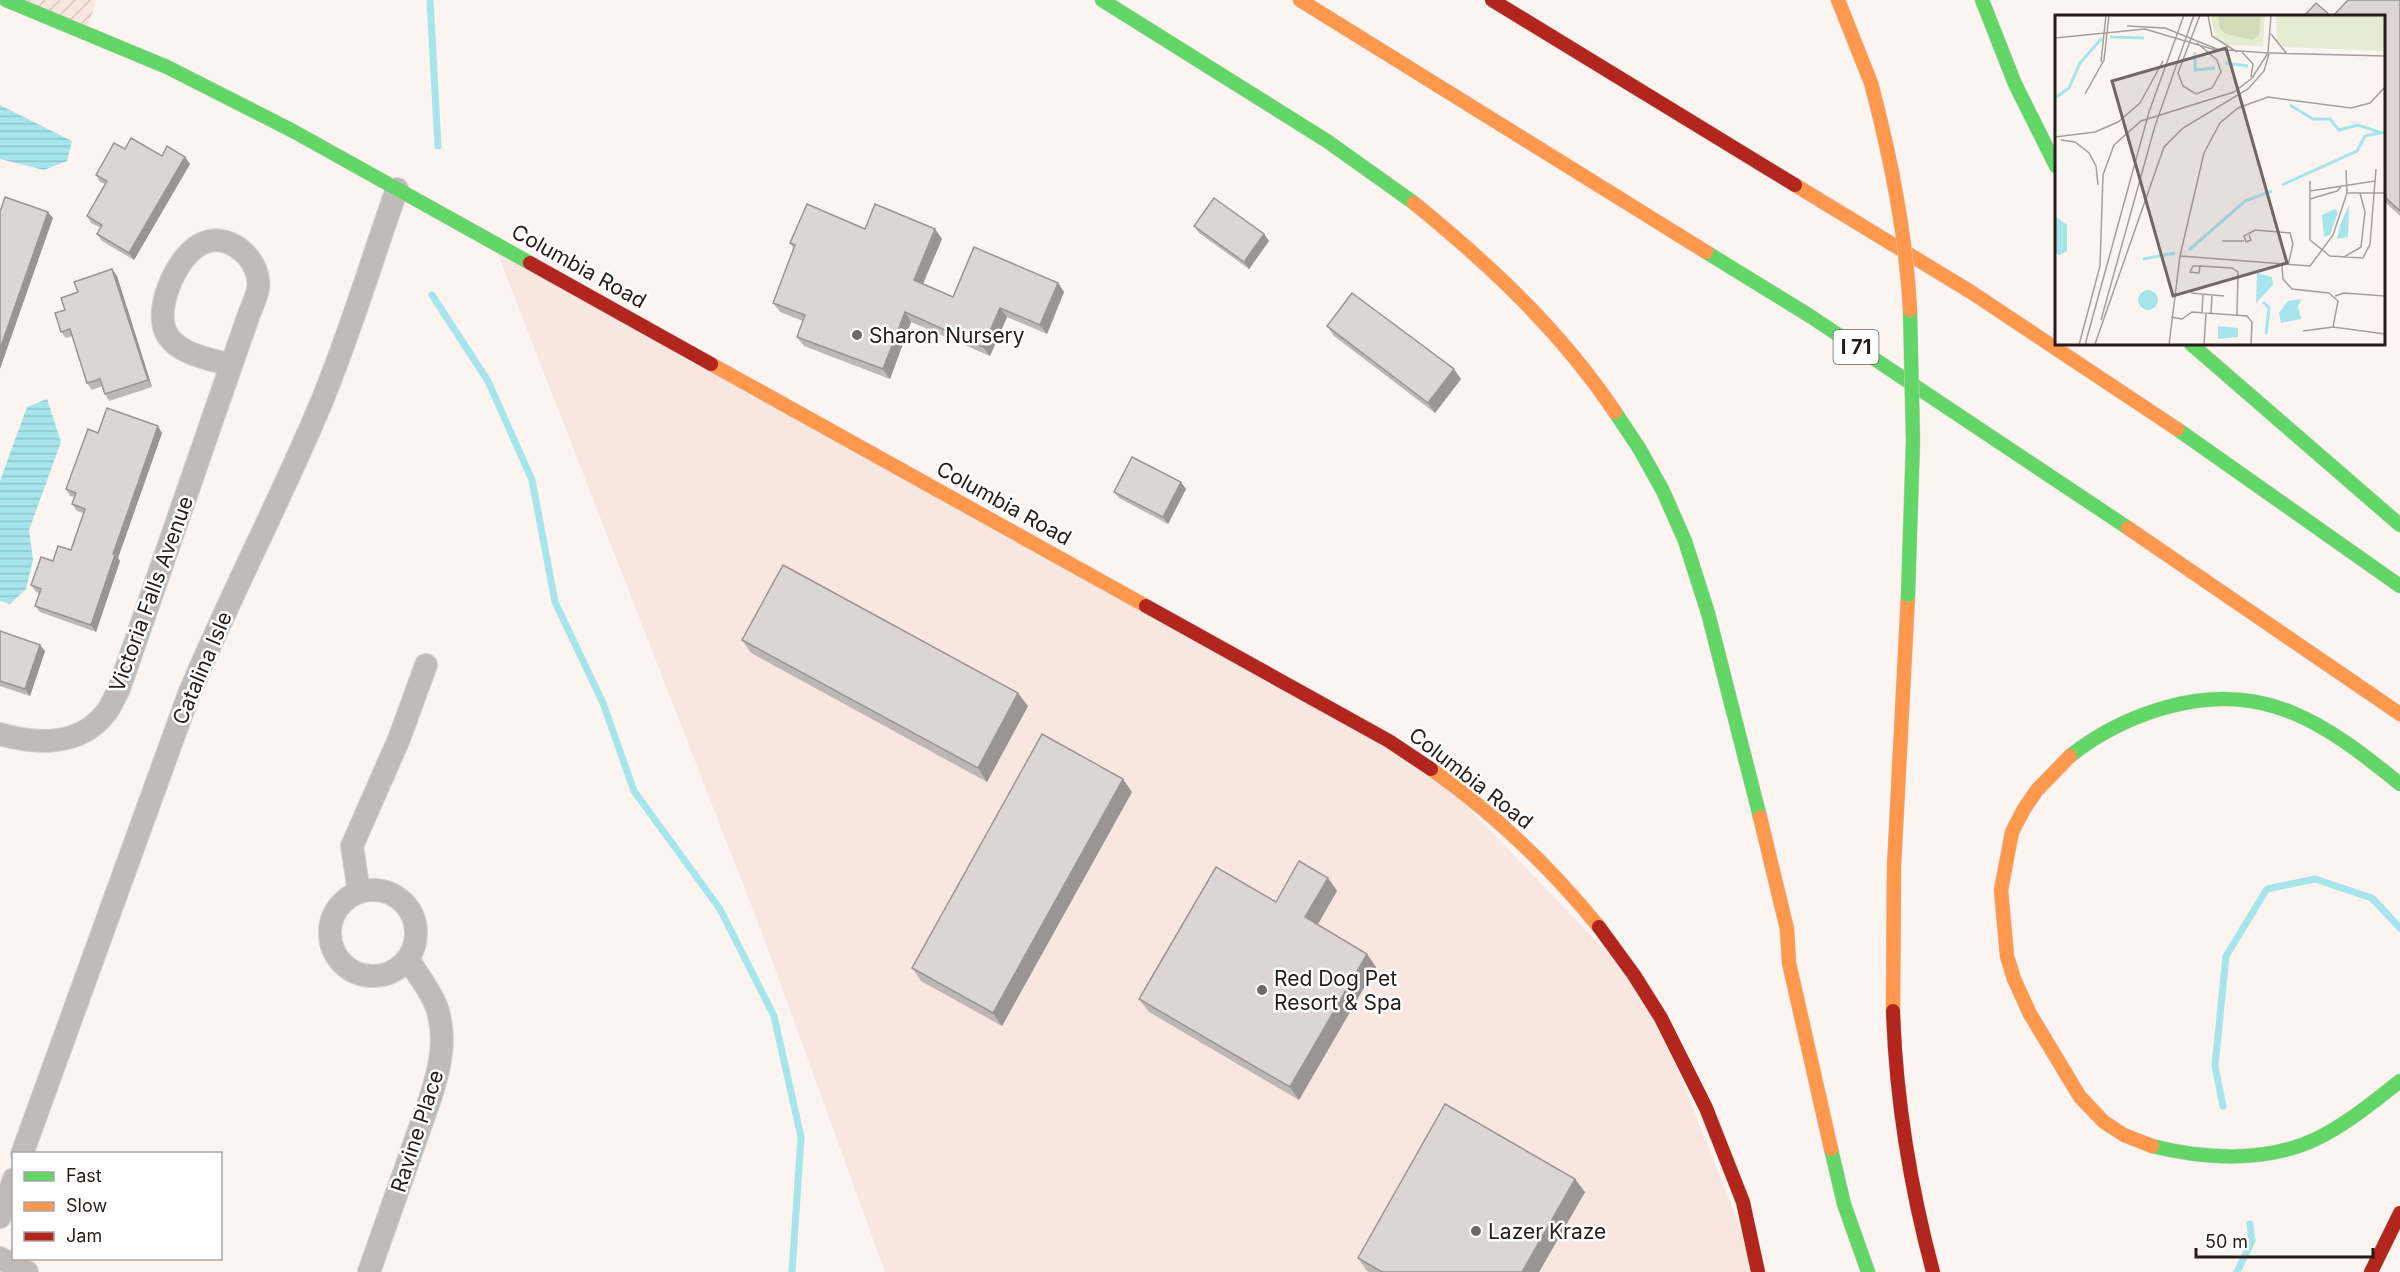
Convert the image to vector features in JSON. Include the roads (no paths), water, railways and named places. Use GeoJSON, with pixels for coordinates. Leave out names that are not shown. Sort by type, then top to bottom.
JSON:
{"type":"FeatureCollection","features":[{"type":"Feature","properties":{"kind":"main road","name":"Columbia Road"},"geometry":{"type":"LineString","coordinates":[[6,0],[167,67],[293,131],[1389,741],[1432,770],[1502,823],[1552,871],[1602,929],[1648,995],[1690,1071],[1712,1119],[1748,1218],[1758,1272]]}},
{"type":"Feature","properties":{"kind":"main road"},"geometry":{"type":"LineString","coordinates":[[1102,0],[1328,141],[1418,205],[1499,274],[1561,338],[1594,380],[1624,424],[1676,517],[1707,606],[1787,929],[1789,963],[1844,1204],[1868,1272]]}},
{"type":"Feature","properties":{"kind":"main road","name":"I 71"},"geometry":{"type":"LineString","coordinates":[[1300,0],[1810,316],[2046,472],[2400,714]]}},
{"type":"Feature","properties":{"kind":"main road"},"geometry":{"type":"LineString","coordinates":[[1492,0],[1971,292],[2162,419],[2400,586]]}},
{"type":"Feature","properties":{"kind":"main road"},"geometry":{"type":"LineString","coordinates":[[1838,0],[1871,83],[1897,187],[1908,275],[1912,329],[1913,453],[1893,878],[1892,984],[1896,1090],[1907,1167],[1920,1229],[1933,1272]]}},
{"type":"Feature","properties":{"kind":"main road"},"geometry":{"type":"LineString","coordinates":[[1982,0],[2033,126],[2055,164]]}},
{"type":"Feature","properties":{"kind":"main road"},"geometry":{"type":"LineString","coordinates":[[2192,345],[2400,525]]}},
{"type":"Feature","properties":{"kind":"main road"},"geometry":{"type":"LineString","coordinates":[[2400,784],[2371,760],[2326,731],[2282,709],[2240,698],[2192,699],[2134,716],[2074,751],[2036,789],[2012,831],[2000,893],[2007,958],[2030,1016],[2075,1093],[2105,1123],[2139,1141],[2171,1151],[2213,1157],[2265,1155],[2305,1144],[2341,1125],[2400,1081]]}},
{"type":"Feature","properties":{"kind":"main road"},"geometry":{"type":"LineString","coordinates":[[2371,1272],[2400,1214]]}},
{"type":"Feature","properties":{"kind":"street","name":"Catalina Isle"},"geometry":{"type":"LineString","coordinates":[[23,1152],[189,694],[209,645],[293,470],[320,405],[397,189]]}},
{"type":"Feature","properties":{"kind":"street","name":"Victoria Falls Avenue"},"geometry":{"type":"LineString","coordinates":[[0,734],[28,741],[60,741],[85,731],[106,713],[119,688],[258,288],[255,268],[240,248],[224,241],[205,242],[191,251],[175,269],[162,309],[165,331],[176,344],[195,355],[231,365]]}},
{"type":"Feature","properties":{"kind":"street"},"geometry":{"type":"LineString","coordinates":[[359,891],[352,846],[399,739],[426,665]]}},
{"type":"Feature","properties":{"kind":"street"},"geometry":{"type":"LineString","coordinates":[[370,889],[386,891],[399,897],[410,909],[416,922],[417,938],[408,959],[398,969],[385,975],[370,976],[357,973],[344,965],[336,955],[330,932],[333,917],[341,904],[359,891],[370,889]]}},
{"type":"Feature","properties":{"kind":"street","name":"Ravine Place"},"geometry":{"type":"LineString","coordinates":[[369,1272],[439,1074],[443,1038],[436,1006],[408,959]]}},
{"type":"Feature","properties":{"kind":"street"},"geometry":{"type":"LineString","coordinates":[[0,1216],[12,1184]]}},
{"type":"Feature","properties":{"kind":"street"},"geometry":{"type":"LineString","coordinates":[[0,1258],[27,1272]]}},
{"type":"Feature","properties":{"kind":"water"},"geometry":{"type":"Polygon","coordinates":[[[0,105],[72,141],[67,161],[44,170],[0,159],[0,105]]]}},
{"type":"Feature","properties":{"kind":"water"},"geometry":{"type":"Polygon","coordinates":[[[47,399],[61,442],[29,530],[33,560],[26,589],[10,604],[0,601],[0,481],[27,407],[47,399]]]}},
{"type":"Feature","properties":{"kind":"waterway"},"geometry":{"type":"LineString","coordinates":[[430,0],[438,146]]}},
{"type":"Feature","properties":{"kind":"waterway"},"geometry":{"type":"LineString","coordinates":[[432,295],[488,381],[532,480],[555,602],[603,703],[634,791],[720,909],[774,1016],[801,1137],[792,1272]]}},
{"type":"Feature","properties":{"kind":"waterway"},"geometry":{"type":"LineString","coordinates":[[2223,1106],[2215,1066],[2226,956],[2267,889],[2315,879],[2372,898],[2400,928]]}},
{"type":"Feature","properties":{"kind":"waterway"},"geometry":{"type":"LineString","coordinates":[[2237,1272],[2252,1241],[2250,1224]]}},
{"type":"Feature","properties":{"kind":"place","name":"Sharon Nursery"},"geometry":{"type":"Point","coordinates":[857,335]}},
{"type":"Feature","properties":{"kind":"place","name":"Red Dog Pet Resort & Spa"},"geometry":{"type":"Point","coordinates":[1262,990]}},
{"type":"Feature","properties":{"kind":"place","name":"Lazer Kraze"},"geometry":{"type":"Point","coordinates":[1476,1231]}}]}
